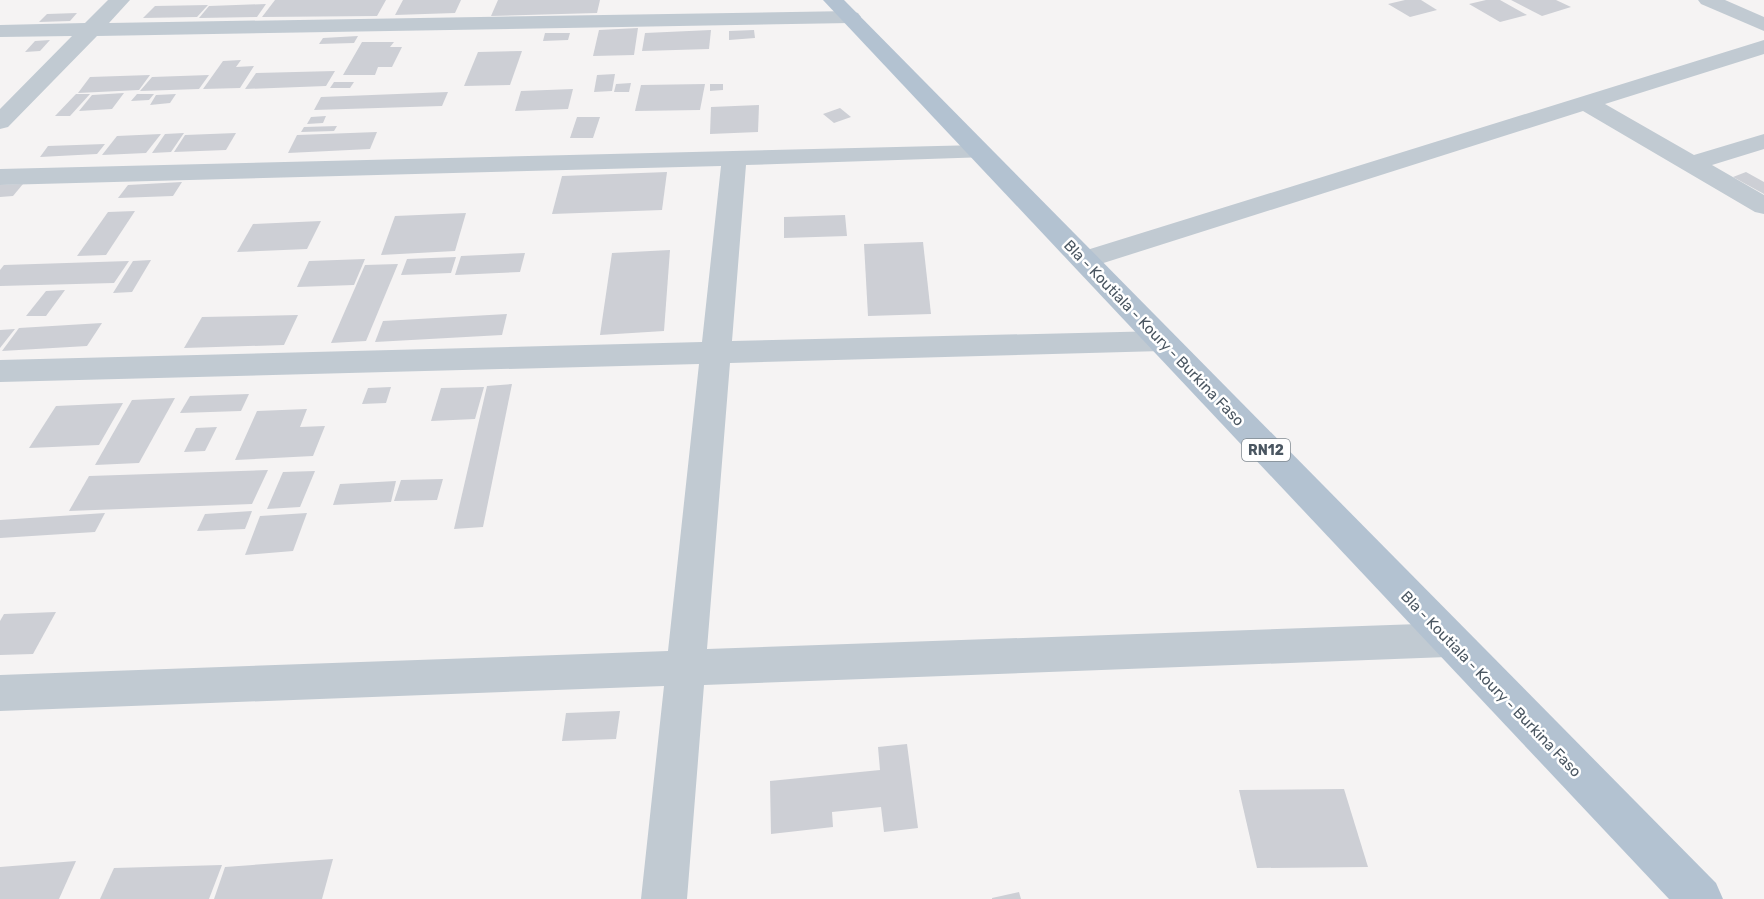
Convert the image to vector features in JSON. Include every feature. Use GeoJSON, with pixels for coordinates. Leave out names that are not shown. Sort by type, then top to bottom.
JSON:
{"type":"FeatureCollection","features":[{"type":"Feature","properties":{"kind":"main road","name":"Bla - Koutiala - Koury - Burkina Faso"},"geometry":{"type":"LineString","coordinates":[[842,9],[1700,899]]}},
{"type":"Feature","properties":{"kind":"street"},"geometry":{"type":"LineString","coordinates":[[0,122],[120,0]]}},
{"type":"Feature","properties":{"kind":"street"},"geometry":{"type":"LineString","coordinates":[[1708,0],[1764,25]]}},
{"type":"Feature","properties":{"kind":"street"},"geometry":{"type":"LineString","coordinates":[[0,31],[842,9]]}},
{"type":"Feature","properties":{"kind":"street"},"geometry":{"type":"LineString","coordinates":[[1084,260],[1764,47]]}},
{"type":"Feature","properties":{"kind":"street"},"geometry":{"type":"LineString","coordinates":[[1584,102],[1764,206]]}},
{"type":"Feature","properties":{"kind":"street"},"geometry":{"type":"LineString","coordinates":[[1691,164],[1764,141]]}},
{"type":"Feature","properties":{"kind":"street"},"geometry":{"type":"LineString","coordinates":[[0,177],[979,152]]}},
{"type":"Feature","properties":{"kind":"street"},"geometry":{"type":"LineString","coordinates":[[664,899],[734,158]]}},
{"type":"Feature","properties":{"kind":"street"},"geometry":{"type":"LineString","coordinates":[[0,371],[1162,341]]}},
{"type":"Feature","properties":{"kind":"street"},"geometry":{"type":"LineString","coordinates":[[0,693],[1448,640]]}},
{"type":"Feature","properties":{"kind":"building"},"geometry":{"type":"Polygon","coordinates":[[[275,0],[386,0],[377,16],[262,17],[275,0]]]}},
{"type":"Feature","properties":{"kind":"building"},"geometry":{"type":"Polygon","coordinates":[[[403,0],[461,0],[455,13],[395,15],[403,0]]]}},
{"type":"Feature","properties":{"kind":"building"},"geometry":{"type":"Polygon","coordinates":[[[498,0],[600,0],[597,13],[491,16],[498,0]]]}},
{"type":"Feature","properties":{"kind":"building"},"geometry":{"type":"Polygon","coordinates":[[[1405,0],[1421,0],[1437,10],[1410,17],[1388,4],[1405,0]]]}},
{"type":"Feature","properties":{"kind":"building"},"geometry":{"type":"Polygon","coordinates":[[[1500,0],[1527,15],[1500,22],[1469,4],[1500,0]]]}},
{"type":"Feature","properties":{"kind":"building"},"geometry":{"type":"Polygon","coordinates":[[[1511,0],[1556,0],[1571,7],[1542,16],[1511,0]]]}},
{"type":"Feature","properties":{"kind":"building"},"geometry":{"type":"Polygon","coordinates":[[[266,4],[257,17],[199,18],[209,6],[266,4]]]}},
{"type":"Feature","properties":{"kind":"building"},"geometry":{"type":"Polygon","coordinates":[[[208,5],[197,17],[143,18],[155,6],[208,5]]]}},
{"type":"Feature","properties":{"kind":"building"},"geometry":{"type":"Polygon","coordinates":[[[77,13],[70,21],[39,22],[47,14],[77,13]]]}},
{"type":"Feature","properties":{"kind":"building"},"geometry":{"type":"Polygon","coordinates":[[[638,28],[634,55],[593,56],[599,30],[638,28]]]}},
{"type":"Feature","properties":{"kind":"building"},"geometry":{"type":"Polygon","coordinates":[[[711,30],[709,49],[642,51],[645,33],[711,30]]]}},
{"type":"Feature","properties":{"kind":"building"},"geometry":{"type":"Polygon","coordinates":[[[754,30],[755,38],[729,40],[729,31],[754,30]]]}},
{"type":"Feature","properties":{"kind":"building"},"geometry":{"type":"Polygon","coordinates":[[[545,33],[570,33],[568,40],[543,41],[545,33]]]}},
{"type":"Feature","properties":{"kind":"building"},"geometry":{"type":"Polygon","coordinates":[[[358,36],[354,43],[319,44],[323,38],[358,36]]]}},
{"type":"Feature","properties":{"kind":"building"},"geometry":{"type":"Polygon","coordinates":[[[50,40],[40,51],[25,52],[35,41],[50,40]]]}},
{"type":"Feature","properties":{"kind":"building"},"geometry":{"type":"Polygon","coordinates":[[[362,42],[394,42],[390,47],[402,47],[392,67],[378,67],[375,75],[343,75],[362,42]]]}},
{"type":"Feature","properties":{"kind":"building"},"geometry":{"type":"Polygon","coordinates":[[[522,51],[510,85],[464,86],[478,52],[522,51]]]}},
{"type":"Feature","properties":{"kind":"building"},"geometry":{"type":"Polygon","coordinates":[[[241,60],[236,67],[254,66],[240,88],[203,89],[223,61],[241,60]]]}},
{"type":"Feature","properties":{"kind":"building"},"geometry":{"type":"Polygon","coordinates":[[[335,71],[326,86],[245,89],[256,73],[335,71]]]}},
{"type":"Feature","properties":{"kind":"building"},"geometry":{"type":"Polygon","coordinates":[[[615,74],[612,91],[594,92],[597,75],[615,74]]]}},
{"type":"Feature","properties":{"kind":"building"},"geometry":{"type":"Polygon","coordinates":[[[150,75],[139,90],[78,93],[90,77],[150,75]]]}},
{"type":"Feature","properties":{"kind":"building"},"geometry":{"type":"Polygon","coordinates":[[[209,75],[199,89],[140,91],[152,77],[209,75]]]}},
{"type":"Feature","properties":{"kind":"building"},"geometry":{"type":"Polygon","coordinates":[[[334,82],[354,82],[350,88],[330,88],[334,82]]]}},
{"type":"Feature","properties":{"kind":"building"},"geometry":{"type":"Polygon","coordinates":[[[631,83],[629,92],[614,92],[616,84],[631,83]]]}},
{"type":"Feature","properties":{"kind":"building"},"geometry":{"type":"Polygon","coordinates":[[[705,84],[700,110],[635,111],[641,85],[705,84]]]}},
{"type":"Feature","properties":{"kind":"building"},"geometry":{"type":"Polygon","coordinates":[[[710,84],[723,84],[723,90],[710,91],[710,84]]]}},
{"type":"Feature","properties":{"kind":"building"},"geometry":{"type":"Polygon","coordinates":[[[573,89],[568,109],[515,111],[521,91],[573,89]]]}},
{"type":"Feature","properties":{"kind":"building"},"geometry":{"type":"Polygon","coordinates":[[[448,92],[442,106],[314,110],[321,97],[448,92]]]}},
{"type":"Feature","properties":{"kind":"building"},"geometry":{"type":"Polygon","coordinates":[[[124,93],[112,109],[79,111],[92,95],[124,93]]]}},
{"type":"Feature","properties":{"kind":"building"},"geometry":{"type":"Polygon","coordinates":[[[76,94],[90,94],[70,116],[55,116],[76,94]]]}},
{"type":"Feature","properties":{"kind":"building"},"geometry":{"type":"Polygon","coordinates":[[[137,94],[154,94],[149,100],[131,101],[137,94]]]}},
{"type":"Feature","properties":{"kind":"building"},"geometry":{"type":"Polygon","coordinates":[[[176,94],[170,103],[150,105],[156,95],[176,94]]]}},
{"type":"Feature","properties":{"kind":"building"},"geometry":{"type":"Polygon","coordinates":[[[759,105],[758,132],[710,134],[711,107],[759,105]]]}},
{"type":"Feature","properties":{"kind":"building"},"geometry":{"type":"Polygon","coordinates":[[[840,108],[851,117],[834,123],[823,114],[840,108]]]}},
{"type":"Feature","properties":{"kind":"building"},"geometry":{"type":"Polygon","coordinates":[[[326,116],[323,123],[307,124],[311,117],[326,116]]]}},
{"type":"Feature","properties":{"kind":"building"},"geometry":{"type":"Polygon","coordinates":[[[577,117],[600,117],[593,138],[570,138],[577,117]]]}},
{"type":"Feature","properties":{"kind":"building"},"geometry":{"type":"Polygon","coordinates":[[[337,126],[334,131],[301,132],[304,127],[337,126]]]}},
{"type":"Feature","properties":{"kind":"building"},"geometry":{"type":"Polygon","coordinates":[[[377,132],[370,149],[288,153],[297,135],[377,132]]]}},
{"type":"Feature","properties":{"kind":"building"},"geometry":{"type":"Polygon","coordinates":[[[184,133],[171,152],[152,153],[165,134],[184,133]]]}},
{"type":"Feature","properties":{"kind":"building"},"geometry":{"type":"Polygon","coordinates":[[[236,133],[226,150],[174,152],[185,135],[236,133]]]}},
{"type":"Feature","properties":{"kind":"building"},"geometry":{"type":"Polygon","coordinates":[[[161,134],[146,153],[102,155],[117,136],[161,134]]]}},
{"type":"Feature","properties":{"kind":"building"},"geometry":{"type":"Polygon","coordinates":[[[105,144],[97,154],[40,157],[48,146],[105,144]]]}},
{"type":"Feature","properties":{"kind":"building"},"geometry":{"type":"Polygon","coordinates":[[[667,172],[662,210],[552,214],[562,176],[667,172]]]}},
{"type":"Feature","properties":{"kind":"building"},"geometry":{"type":"Polygon","coordinates":[[[1746,172],[1764,182],[1764,194],[1733,177],[1746,172]]]}},
{"type":"Feature","properties":{"kind":"building"},"geometry":{"type":"Polygon","coordinates":[[[182,182],[173,196],[118,198],[128,185],[182,182]]]}},
{"type":"Feature","properties":{"kind":"building"},"geometry":{"type":"Polygon","coordinates":[[[23,184],[13,196],[0,197],[0,185],[23,184]]]}},
{"type":"Feature","properties":{"kind":"building"},"geometry":{"type":"Polygon","coordinates":[[[135,211],[106,255],[77,256],[108,212],[135,211]]]}},
{"type":"Feature","properties":{"kind":"building"},"geometry":{"type":"Polygon","coordinates":[[[466,213],[455,251],[381,255],[395,216],[466,213]]]}},
{"type":"Feature","properties":{"kind":"building"},"geometry":{"type":"Polygon","coordinates":[[[845,215],[847,236],[784,238],[784,217],[845,215]]]}},
{"type":"Feature","properties":{"kind":"building"},"geometry":{"type":"Polygon","coordinates":[[[321,221],[307,249],[237,252],[253,224],[321,221]]]}},
{"type":"Feature","properties":{"kind":"building"},"geometry":{"type":"Polygon","coordinates":[[[923,242],[931,314],[868,316],[864,244],[923,242]]]}},
{"type":"Feature","properties":{"kind":"building"},"geometry":{"type":"Polygon","coordinates":[[[670,250],[664,331],[600,335],[612,253],[670,250]]]}},
{"type":"Feature","properties":{"kind":"building"},"geometry":{"type":"Polygon","coordinates":[[[525,253],[520,272],[455,275],[461,256],[525,253]]]}},
{"type":"Feature","properties":{"kind":"building"},"geometry":{"type":"Polygon","coordinates":[[[456,257],[451,273],[401,275],[407,259],[456,257]]]}},
{"type":"Feature","properties":{"kind":"building"},"geometry":{"type":"Polygon","coordinates":[[[365,259],[354,285],[297,287],[309,261],[365,259]]]}},
{"type":"Feature","properties":{"kind":"building"},"geometry":{"type":"Polygon","coordinates":[[[151,260],[132,292],[113,293],[133,261],[151,260]]]}},
{"type":"Feature","properties":{"kind":"building"},"geometry":{"type":"Polygon","coordinates":[[[129,261],[114,283],[0,286],[0,270],[4,265],[129,261]]]}},
{"type":"Feature","properties":{"kind":"building"},"geometry":{"type":"Polygon","coordinates":[[[398,264],[366,341],[331,343],[365,265],[398,264]]]}},
{"type":"Feature","properties":{"kind":"building"},"geometry":{"type":"Polygon","coordinates":[[[65,290],[46,316],[26,316],[46,291],[65,290]]]}},
{"type":"Feature","properties":{"kind":"building"},"geometry":{"type":"Polygon","coordinates":[[[507,314],[502,335],[375,342],[383,321],[507,314]]]}},
{"type":"Feature","properties":{"kind":"building"},"geometry":{"type":"Polygon","coordinates":[[[298,315],[284,345],[184,348],[202,317],[298,315]]]}},
{"type":"Feature","properties":{"kind":"building"},"geometry":{"type":"Polygon","coordinates":[[[102,323],[87,346],[2,351],[19,328],[102,323]]]}},
{"type":"Feature","properties":{"kind":"building"},"geometry":{"type":"Polygon","coordinates":[[[15,329],[0,348],[0,330],[15,329]]]}},
{"type":"Feature","properties":{"kind":"building"},"geometry":{"type":"Polygon","coordinates":[[[512,384],[483,527],[454,529],[487,386],[512,384]]]}},
{"type":"Feature","properties":{"kind":"building"},"geometry":{"type":"Polygon","coordinates":[[[391,387],[386,403],[362,404],[368,388],[391,387]]]}},
{"type":"Feature","properties":{"kind":"building"},"geometry":{"type":"Polygon","coordinates":[[[484,387],[475,419],[431,421],[441,388],[484,387]]]}},
{"type":"Feature","properties":{"kind":"building"},"geometry":{"type":"Polygon","coordinates":[[[249,394],[241,411],[180,413],[190,396],[249,394]]]}},
{"type":"Feature","properties":{"kind":"building"},"geometry":{"type":"Polygon","coordinates":[[[175,398],[139,463],[95,465],[132,400],[175,398]]]}},
{"type":"Feature","properties":{"kind":"building"},"geometry":{"type":"Polygon","coordinates":[[[123,403],[99,445],[29,448],[56,406],[123,403]]]}},
{"type":"Feature","properties":{"kind":"building"},"geometry":{"type":"Polygon","coordinates":[[[307,409],[300,427],[325,426],[313,456],[235,460],[257,411],[307,409]]]}},
{"type":"Feature","properties":{"kind":"building"},"geometry":{"type":"Polygon","coordinates":[[[217,427],[205,451],[184,452],[196,428],[217,427]]]}},
{"type":"Feature","properties":{"kind":"building"},"geometry":{"type":"Polygon","coordinates":[[[268,470],[252,504],[69,511],[89,476],[268,470]]]}},
{"type":"Feature","properties":{"kind":"building"},"geometry":{"type":"Polygon","coordinates":[[[315,471],[300,507],[267,509],[283,472],[315,471]]]}},
{"type":"Feature","properties":{"kind":"building"},"geometry":{"type":"Polygon","coordinates":[[[443,479],[437,500],[394,501],[401,480],[443,479]]]}},
{"type":"Feature","properties":{"kind":"building"},"geometry":{"type":"Polygon","coordinates":[[[396,481],[391,502],[333,505],[340,484],[396,481]]]}},
{"type":"Feature","properties":{"kind":"building"},"geometry":{"type":"Polygon","coordinates":[[[252,511],[245,529],[197,531],[205,514],[252,511]]]}},
{"type":"Feature","properties":{"kind":"building"},"geometry":{"type":"Polygon","coordinates":[[[105,513],[95,532],[0,538],[0,520],[105,513]]]}},
{"type":"Feature","properties":{"kind":"building"},"geometry":{"type":"Polygon","coordinates":[[[307,513],[293,551],[245,555],[260,516],[307,513]]]}},
{"type":"Feature","properties":{"kind":"building"},"geometry":{"type":"Polygon","coordinates":[[[56,612],[33,654],[0,655],[0,621],[4,614],[56,612]]]}},
{"type":"Feature","properties":{"kind":"building"},"geometry":{"type":"Polygon","coordinates":[[[620,711],[616,739],[562,741],[566,713],[620,711]]]}},
{"type":"Feature","properties":{"kind":"building"},"geometry":{"type":"Polygon","coordinates":[[[907,744],[918,828],[884,832],[881,807],[832,812],[833,827],[771,834],[770,781],[880,770],[878,747],[907,744]]]}},
{"type":"Feature","properties":{"kind":"building"},"geometry":{"type":"Polygon","coordinates":[[[1344,789],[1368,867],[1257,868],[1239,790],[1344,789]]]}},
{"type":"Feature","properties":{"kind":"building"},"geometry":{"type":"Polygon","coordinates":[[[333,859],[322,899],[214,899],[225,867],[333,859]]]}},
{"type":"Feature","properties":{"kind":"building"},"geometry":{"type":"Polygon","coordinates":[[[76,861],[59,899],[0,899],[0,867],[76,861]]]}},
{"type":"Feature","properties":{"kind":"building"},"geometry":{"type":"Polygon","coordinates":[[[222,865],[209,899],[100,899],[114,868],[222,865]]]}},
{"type":"Feature","properties":{"kind":"building"},"geometry":{"type":"Polygon","coordinates":[[[1019,892],[1021,899],[992,899],[992,898],[1019,892]]]}}]}
